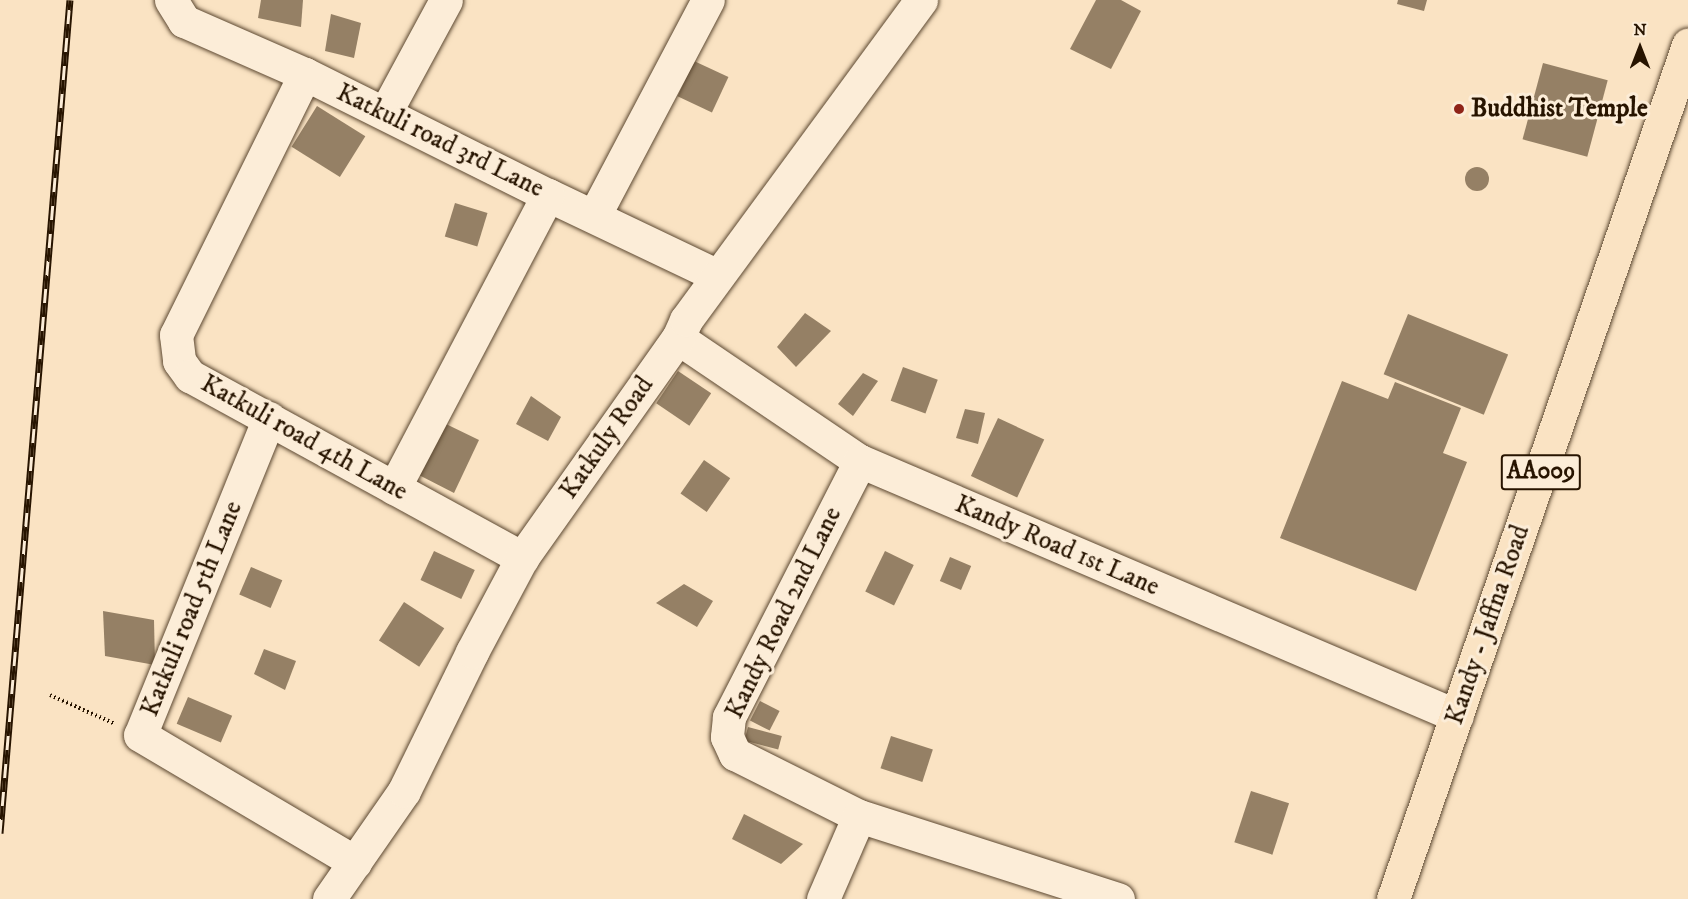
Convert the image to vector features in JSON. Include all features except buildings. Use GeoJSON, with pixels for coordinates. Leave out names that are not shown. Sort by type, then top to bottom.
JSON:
{"type":"FeatureCollection","features":[{"type":"Feature","properties":{"kind":"highway","name":"Kandy - Jaffna Road"},"geometry":{"type":"LineString","coordinates":[[1393,899],[1687,52]]}},
{"type":"Feature","properties":{"kind":"street","name":"Katkuli road 3rd Lane"},"geometry":{"type":"LineString","coordinates":[[171,0],[184,21],[305,74],[548,195],[718,276]]}},
{"type":"Feature","properties":{"kind":"street"},"geometry":{"type":"LineString","coordinates":[[385,113],[446,0]]}},
{"type":"Feature","properties":{"kind":"street"},"geometry":{"type":"LineString","coordinates":[[594,216],[708,0]]}},
{"type":"Feature","properties":{"kind":"street","name":"Katkuly Road"},"geometry":{"type":"LineString","coordinates":[[329,899],[404,791],[472,652],[522,558],[678,338],[686,320],[921,0]]}},
{"type":"Feature","properties":{"kind":"street","name":"Katkuli road 4th Lane"},"geometry":{"type":"LineString","coordinates":[[305,74],[176,335],[179,361],[190,376],[522,558]]}},
{"type":"Feature","properties":{"kind":"street"},"geometry":{"type":"LineString","coordinates":[[394,488],[548,195]]}},
{"type":"Feature","properties":{"kind":"street","name":"Kandy Road 1st Lane"},"geometry":{"type":"LineString","coordinates":[[678,338],[860,461],[1457,716]]}},
{"type":"Feature","properties":{"kind":"street","name":"Katkuli road 5th Lane"},"geometry":{"type":"LineString","coordinates":[[269,418],[140,735],[355,862]]}},
{"type":"Feature","properties":{"kind":"street","name":"Kandy Road 2nd Lane"},"geometry":{"type":"LineString","coordinates":[[860,461],[729,717],[727,737],[735,754],[859,816],[1118,899]]}},
{"type":"Feature","properties":{"kind":"street"},"geometry":{"type":"LineString","coordinates":[[823,899],[859,816]]}},
{"type":"Feature","properties":{"kind":"path"},"geometry":{"type":"LineString","coordinates":[[50,695],[140,735]]}},
{"type":"Feature","properties":{"kind":"railway"},"geometry":{"type":"LineString","coordinates":[[0,833],[70,0]]}},
{"type":"Feature","properties":{"kind":"place","name":"Buddhist Temple"},"geometry":{"type":"Point","coordinates":[1459,109]}}]}
